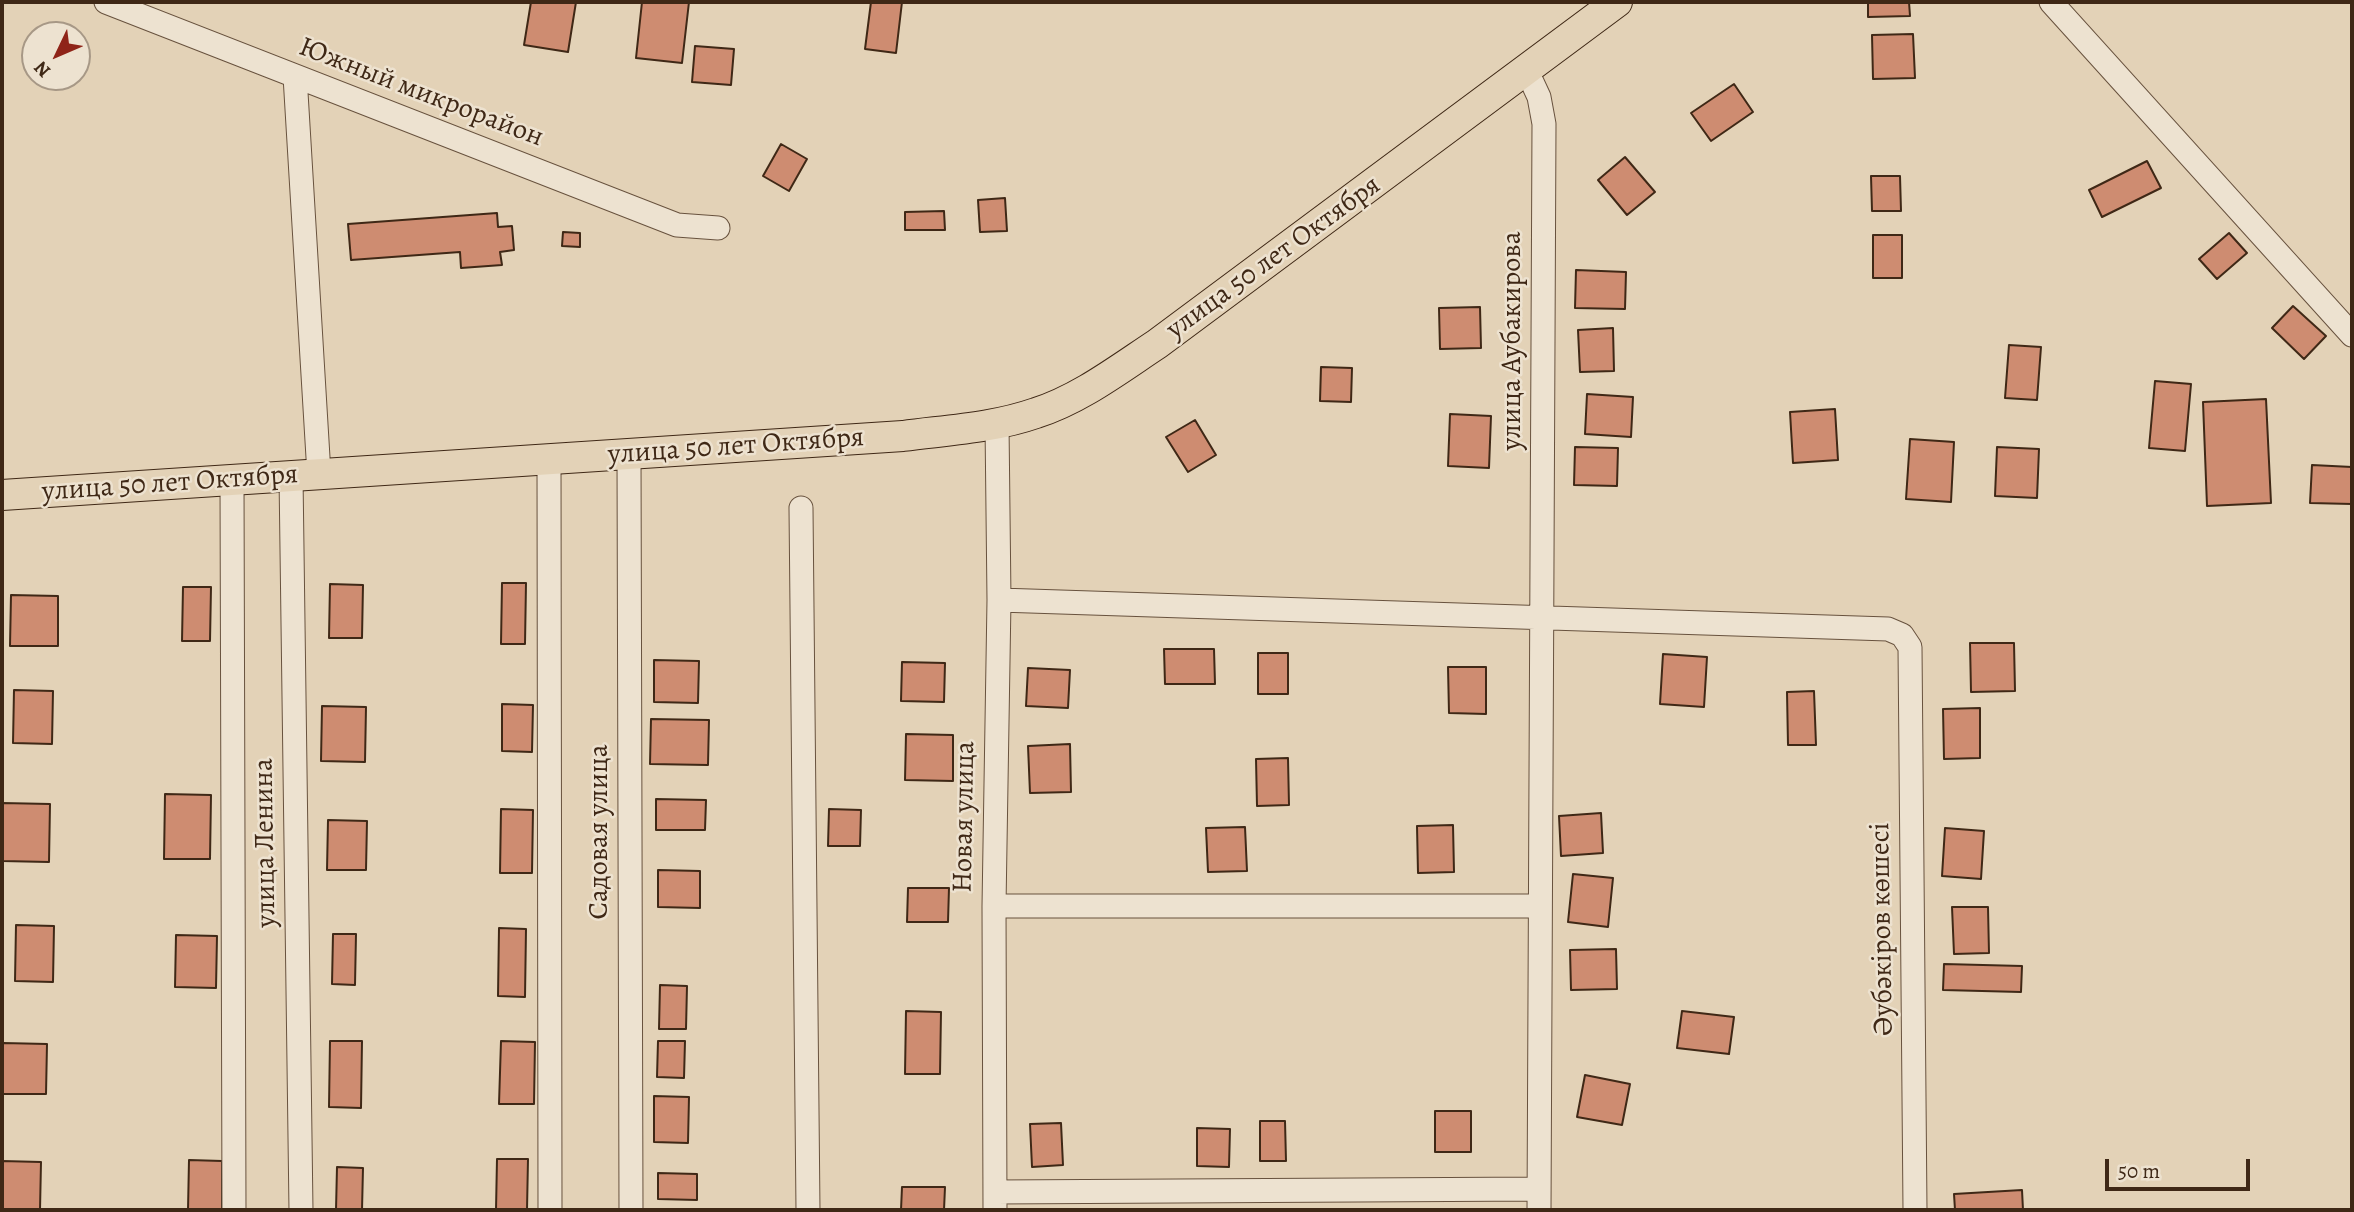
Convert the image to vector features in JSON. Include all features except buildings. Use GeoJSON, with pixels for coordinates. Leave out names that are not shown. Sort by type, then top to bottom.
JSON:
{"type":"FeatureCollection","features":[{"type":"Feature","properties":{"kind":"main road","name":"улица 50 лет Октября"},"geometry":{"type":"LineString","coordinates":[[2,495],[904,436],[997,424],[1038,413],[1100,382],[1168,336],[1617,2]]}},
{"type":"Feature","properties":{"kind":"street","name":"Южный микрорайон"},"geometry":{"type":"LineString","coordinates":[[106,2],[677,225],[718,228]]}},
{"type":"Feature","properties":{"kind":"street"},"geometry":{"type":"LineString","coordinates":[[2051,2],[2352,335]]}},
{"type":"Feature","properties":{"kind":"street","name":"улица Аубакирова"},"geometry":{"type":"LineString","coordinates":[[1526,69],[1539,97],[1544,124],[1539,1200]]}},
{"type":"Feature","properties":{"kind":"street","name":"улица Ленина"},"geometry":{"type":"LineString","coordinates":[[295,76],[305,475],[301,1210]]}},
{"type":"Feature","properties":{"kind":"street","name":"Новая улица"},"geometry":{"type":"LineString","coordinates":[[995,1201],[994,906],[999,600],[997,424]]}},
{"type":"Feature","properties":{"kind":"street","name":"Садовая улица"},"geometry":{"type":"LineString","coordinates":[[629,454],[631,1210]]}},
{"type":"Feature","properties":{"kind":"street","name":"Садовая улица"},"geometry":{"type":"LineString","coordinates":[[549,458],[550,1210]]}},
{"type":"Feature","properties":{"kind":"street","name":"улица Ленина"},"geometry":{"type":"LineString","coordinates":[[232,480],[234,1210]]}},
{"type":"Feature","properties":{"kind":"street"},"geometry":{"type":"LineString","coordinates":[[801,508],[808,1210]]}},
{"type":"Feature","properties":{"kind":"street"},"geometry":{"type":"LineString","coordinates":[[999,600],[1541,616]]}},
{"type":"Feature","properties":{"kind":"street","name":"Әубәкіров көшесі"},"geometry":{"type":"LineString","coordinates":[[1541,616],[1888,629],[1902,635],[1910,648],[1915,1210]]}},
{"type":"Feature","properties":{"kind":"street"},"geometry":{"type":"LineString","coordinates":[[994,906],[1540,906]]}},
{"type":"Feature","properties":{"kind":"street"},"geometry":{"type":"LineString","coordinates":[[995,1201],[1539,1200]]}}]}
